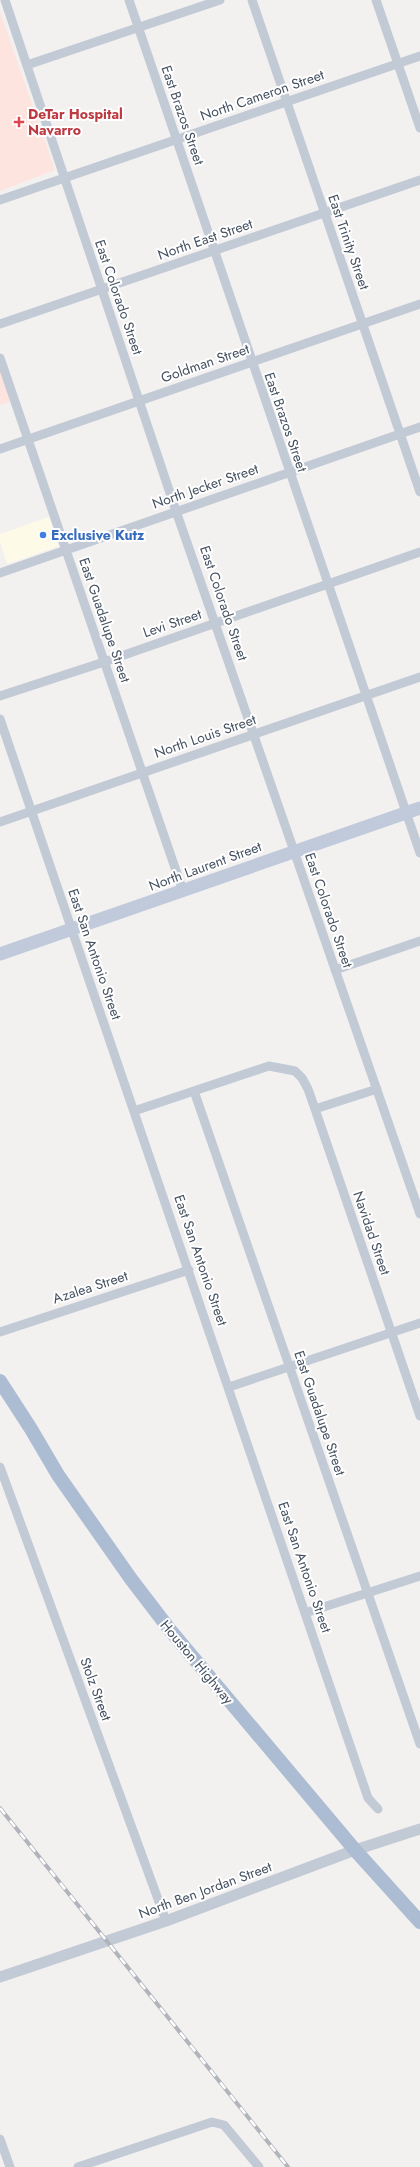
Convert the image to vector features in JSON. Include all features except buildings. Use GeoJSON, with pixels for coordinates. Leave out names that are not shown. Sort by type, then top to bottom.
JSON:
{"type":"FeatureCollection","features":[{"type":"Feature","properties":{"kind":"main road","name":"North Laurent Street"},"geometry":{"type":"LineString","coordinates":[[0,954],[420,808]]}},
{"type":"Feature","properties":{"kind":"main road","name":"Houston Highway"},"geometry":{"type":"LineString","coordinates":[[0,1381],[58,1475],[130,1579],[170,1630],[355,1850],[420,1922]]}},
{"type":"Feature","properties":{"kind":"street","name":"East Colorado Street"},"geometry":{"type":"LineString","coordinates":[[5,0],[176,511],[216,622],[293,852],[420,1214]]}},
{"type":"Feature","properties":{"kind":"street","name":"East Brazos Street"},"geometry":{"type":"LineString","coordinates":[[129,0],[327,585],[420,853]]}},
{"type":"Feature","properties":{"kind":"street"},"geometry":{"type":"LineString","coordinates":[[27,65],[220,0]]}},
{"type":"Feature","properties":{"kind":"street","name":"East Trinity Street"},"geometry":{"type":"LineString","coordinates":[[252,0],[420,492]]}},
{"type":"Feature","properties":{"kind":"street"},"geometry":{"type":"LineString","coordinates":[[376,0],[420,128]]}},
{"type":"Feature","properties":{"kind":"street","name":"North Cameron Street"},"geometry":{"type":"LineString","coordinates":[[0,200],[420,56]]}},
{"type":"Feature","properties":{"kind":"street","name":"North East Street"},"geometry":{"type":"LineString","coordinates":[[0,324],[420,180]]}},
{"type":"Feature","properties":{"kind":"street","name":"Goldman Street"},"geometry":{"type":"LineString","coordinates":[[0,449],[420,304]]}},
{"type":"Feature","properties":{"kind":"street","name":"East Guadalupe Street"},"geometry":{"type":"LineString","coordinates":[[0,358],[183,891]]}},
{"type":"Feature","properties":{"kind":"street","name":"North Jecker Street"},"geometry":{"type":"LineString","coordinates":[[0,572],[420,427]]}},
{"type":"Feature","properties":{"kind":"street","name":"Levi Street"},"geometry":{"type":"LineString","coordinates":[[0,696],[104,662],[420,552]]}},
{"type":"Feature","properties":{"kind":"street","name":"North Louis Street"},"geometry":{"type":"LineString","coordinates":[[0,822],[420,677]]}},
{"type":"Feature","properties":{"kind":"street","name":"East San Antonio Street"},"geometry":{"type":"LineString","coordinates":[[0,719],[368,1798],[378,1809]]}},
{"type":"Feature","properties":{"kind":"street"},"geometry":{"type":"LineString","coordinates":[[335,970],[420,940]]}},
{"type":"Feature","properties":{"kind":"street","name":"Navidad Street"},"geometry":{"type":"LineString","coordinates":[[194,1091],[269,1066],[286,1068],[295,1071],[302,1078],[315,1109],[420,1416]]}},
{"type":"Feature","properties":{"kind":"street"},"geometry":{"type":"LineString","coordinates":[[315,1109],[377,1089]]}},
{"type":"Feature","properties":{"kind":"street"},"geometry":{"type":"LineString","coordinates":[[134,1111],[194,1091]]}},
{"type":"Feature","properties":{"kind":"street","name":"East Guadalupe Street"},"geometry":{"type":"LineString","coordinates":[[194,1091],[420,1744]]}},
{"type":"Feature","properties":{"kind":"street","name":"Azalea Street"},"geometry":{"type":"LineString","coordinates":[[0,1332],[189,1270]]}},
{"type":"Feature","properties":{"kind":"street"},"geometry":{"type":"LineString","coordinates":[[229,1387],[420,1323]]}},
{"type":"Feature","properties":{"kind":"street","name":"Stolz Street"},"geometry":{"type":"LineString","coordinates":[[0,1467],[166,1921]]}},
{"type":"Feature","properties":{"kind":"street"},"geometry":{"type":"LineString","coordinates":[[305,1613],[368,1594],[420,1576]]}},
{"type":"Feature","properties":{"kind":"street","name":"North Ben Jordan Street"},"geometry":{"type":"LineString","coordinates":[[0,1977],[166,1921],[355,1850],[420,1829]]}},
{"type":"Feature","properties":{"kind":"street"},"geometry":{"type":"LineString","coordinates":[[78,2167],[212,2122],[224,2125],[259,2167]]}},
{"type":"Feature","properties":{"kind":"street"},"geometry":{"type":"LineString","coordinates":[[0,2139],[10,2167]]}},
{"type":"Feature","properties":{"kind":"shaded area","name":"DeTar Hospital Navarro"},"geometry":{"type":"Polygon","coordinates":[[[0,12],[55,170],[0,191],[0,12]]]}},
{"type":"Feature","properties":{"kind":"shaded area"},"geometry":{"type":"Polygon","coordinates":[[[0,367],[12,401],[0,405],[0,367]]]}},
{"type":"Feature","properties":{"kind":"shaded area"},"geometry":{"type":"Polygon","coordinates":[[[49,517],[59,546],[7,564],[0,542],[0,534],[49,517]]]}},
{"type":"Feature","properties":{"kind":"railway"},"geometry":{"type":"LineString","coordinates":[[0,1808],[288,2167]]}},
{"type":"Feature","properties":{"kind":"place","name":"DeTar Hospital Navarro"},"geometry":{"type":"Point","coordinates":[19,122]}},
{"type":"Feature","properties":{"kind":"place","name":"Exclusive Kutz"},"geometry":{"type":"Point","coordinates":[43,535]}}]}
